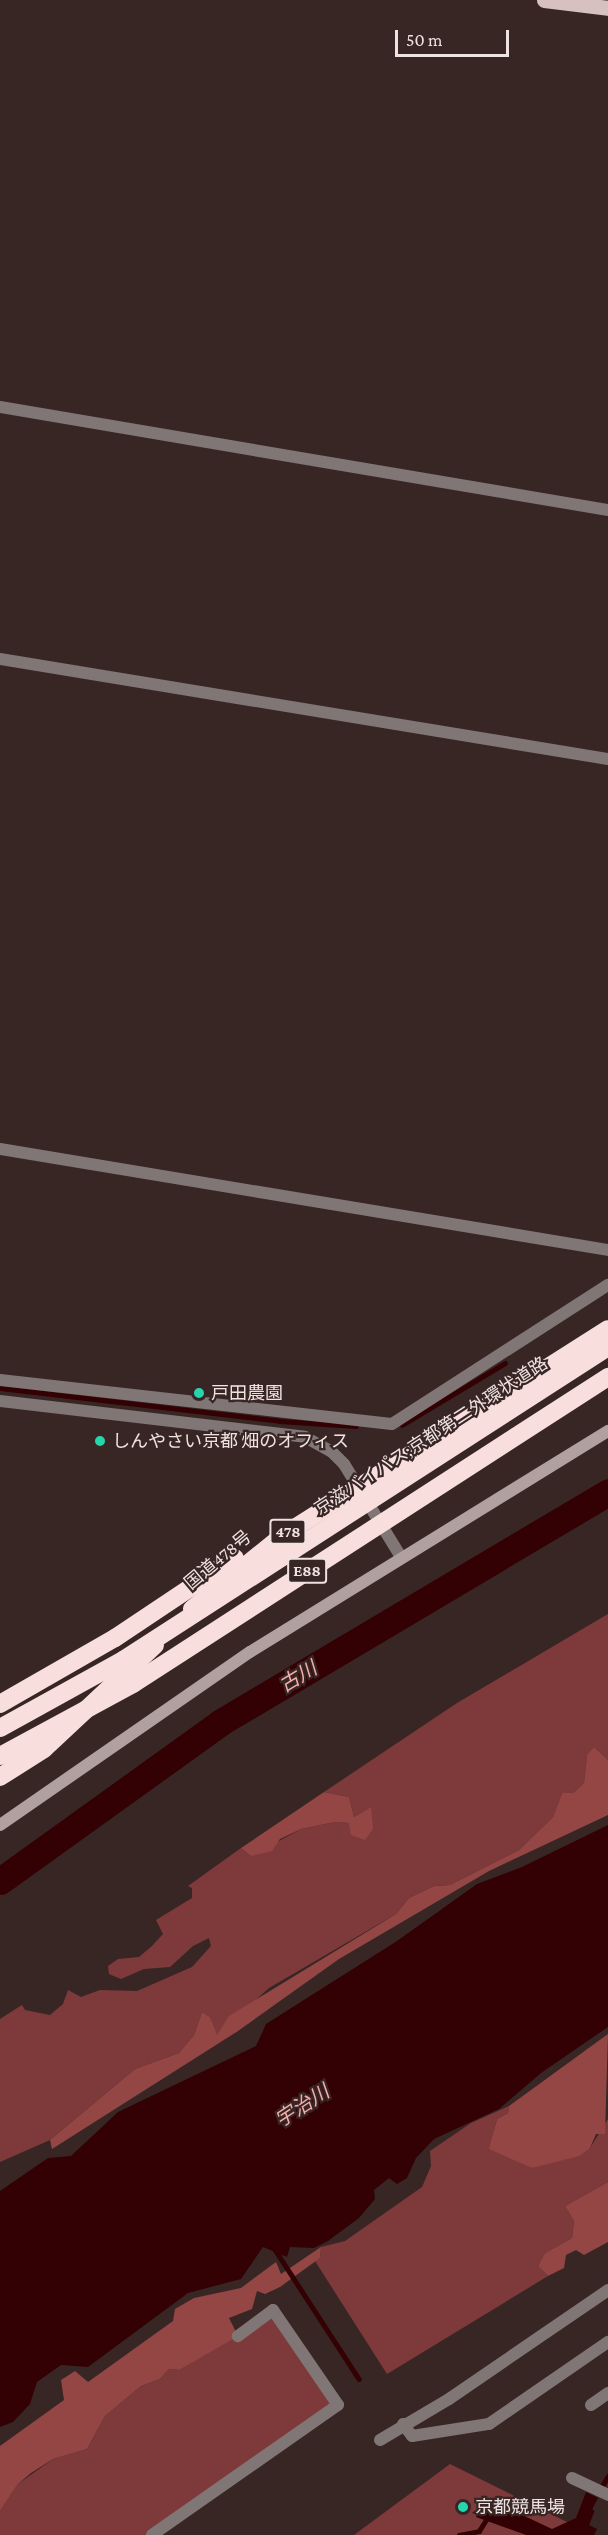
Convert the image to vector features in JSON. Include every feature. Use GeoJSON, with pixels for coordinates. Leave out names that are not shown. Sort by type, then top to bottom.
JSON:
{"type":"FeatureCollection","features":[{"type":"Feature","properties":{"kind":"highway","name":"国道478号"},"geometry":{"type":"LineString","coordinates":[[0,1704],[115,1638],[608,1318]]}},
{"type":"Feature","properties":{"kind":"highway","name":"国道478号"},"geometry":{"type":"LineString","coordinates":[[0,1777],[44,1749],[240,1566],[356,1482],[608,1329]]}},
{"type":"Feature","properties":{"kind":"highway","name":"京滋バイパス;京都第二外環状道路"},"geometry":{"type":"LineString","coordinates":[[0,1728],[123,1660],[608,1346]]}},
{"type":"Feature","properties":{"kind":"highway","name":"E88"},"geometry":{"type":"LineString","coordinates":[[0,1756],[133,1684],[608,1377]]}},
{"type":"Feature","properties":{"kind":"main road"},"geometry":{"type":"LineString","coordinates":[[544,0],[608,8]]}},
{"type":"Feature","properties":{"kind":"street"},"geometry":{"type":"LineString","coordinates":[[0,407],[608,510]]}},
{"type":"Feature","properties":{"kind":"street"},"geometry":{"type":"LineString","coordinates":[[0,658],[608,759]]}},
{"type":"Feature","properties":{"kind":"street"},"geometry":{"type":"LineString","coordinates":[[0,1149],[608,1250]]}},
{"type":"Feature","properties":{"kind":"street"},"geometry":{"type":"LineString","coordinates":[[0,1380],[295,1416],[392,1424],[608,1285]]}},
{"type":"Feature","properties":{"kind":"street"},"geometry":{"type":"LineString","coordinates":[[0,1401],[292,1435],[317,1442],[332,1452],[356,1482],[401,1557]]}},
{"type":"Feature","properties":{"kind":"street"},"geometry":{"type":"LineString","coordinates":[[292,1435],[295,1416]]}},
{"type":"Feature","properties":{"kind":"street"},"geometry":{"type":"LineString","coordinates":[[0,1825],[250,1652],[608,1431]]}},
{"type":"Feature","properties":{"kind":"street"},"geometry":{"type":"LineString","coordinates":[[380,2440],[403,2424],[449,2399],[608,2290]]}},
{"type":"Feature","properties":{"kind":"street"},"geometry":{"type":"LineString","coordinates":[[152,2535],[338,2405],[273,2310],[238,2336]]}},
{"type":"Feature","properties":{"kind":"street"},"geometry":{"type":"LineString","coordinates":[[403,2424],[411,2436],[489,2424],[608,2342]]}},
{"type":"Feature","properties":{"kind":"street"},"geometry":{"type":"LineString","coordinates":[[591,2405],[608,2393]]}},
{"type":"Feature","properties":{"kind":"street"},"geometry":{"type":"LineString","coordinates":[[572,2478],[606,2494]]}},
{"type":"Feature","properties":{"kind":"shaded area"},"geometry":{"type":"Polygon","coordinates":[[[608,1614],[608,1760],[594,1747],[587,1756],[584,1783],[573,1793],[562,1793],[553,1817],[519,1850],[450,1885],[434,1886],[409,1898],[396,1914],[269,1988],[216,2036],[210,2017],[202,2012],[194,2035],[179,2053],[135,2069],[50,2140],[0,2162],[0,2019],[22,2005],[25,2010],[50,2015],[63,2004],[68,1990],[81,1997],[100,1990],[137,1991],[192,1967],[211,1946],[209,1938],[193,1946],[170,1967],[144,1969],[121,1979],[109,1974],[108,1966],[118,1959],[139,1957],[152,1946],[163,1934],[156,1920],[192,1898],[192,1888],[188,1886],[241,1848],[251,1856],[301,1829],[335,1822],[350,1823],[371,1807],[354,1817],[349,1797],[324,1792],[457,1703],[608,1614]]]}},
{"type":"Feature","properties":{"kind":"shaded area"},"geometry":{"type":"Polygon","coordinates":[[[594,1747],[608,1760],[608,1815],[489,1871],[339,1959],[238,2031],[52,2149],[50,2140],[135,2069],[179,2053],[194,2035],[202,2012],[210,2017],[217,2035],[229,2016],[396,1914],[409,1898],[434,1886],[450,1885],[519,1850],[553,1817],[562,1793],[573,1793],[584,1783],[587,1755],[594,1747]]]}},
{"type":"Feature","properties":{"kind":"shaded area"},"geometry":{"type":"Polygon","coordinates":[[[324,1792],[349,1797],[354,1817],[371,1807],[373,1829],[365,1840],[351,1835],[349,1823],[335,1822],[301,1829],[280,1839],[272,1851],[251,1856],[241,1848],[324,1792]]]}},
{"type":"Feature","properties":{"kind":"shaded area"},"geometry":{"type":"Polygon","coordinates":[[[608,2034],[605,2134],[596,2134],[590,2148],[579,2156],[532,2168],[489,2149],[497,2119],[508,2113],[509,2106],[608,2034]]]}},
{"type":"Feature","properties":{"kind":"shaded area"},"geometry":{"type":"Polygon","coordinates":[[[509,2106],[508,2113],[497,2119],[494,2130],[532,2168],[590,2148],[608,2119],[608,2182],[565,2206],[574,2221],[572,2238],[545,2253],[538,2266],[548,2276],[387,2374],[315,2261],[320,2258],[321,2247],[345,2241],[422,2187],[431,2166],[430,2151],[471,2123],[509,2106]]]}},
{"type":"Feature","properties":{"kind":"shaded area"},"geometry":{"type":"Polygon","coordinates":[[[608,2182],[608,2242],[584,2255],[576,2250],[566,2255],[564,2268],[548,2276],[538,2266],[545,2253],[572,2238],[574,2221],[565,2206],[608,2182]]]}},
{"type":"Feature","properties":{"kind":"shaded area"},"geometry":{"type":"Polygon","coordinates":[[[321,2247],[320,2258],[280,2287],[265,2294],[257,2291],[252,2309],[229,2318],[238,2336],[179,2370],[169,2369],[160,2379],[141,2386],[105,2416],[87,2449],[53,2459],[31,2473],[18,2484],[0,2511],[0,2446],[64,2400],[61,2380],[75,2371],[88,2382],[173,2321],[175,2309],[194,2298],[241,2288],[276,2262],[281,2274],[321,2247]]]}},
{"type":"Feature","properties":{"kind":"shaded area"},"geometry":{"type":"Polygon","coordinates":[[[273,2310],[338,2405],[152,2535],[0,2535],[0,2511],[18,2484],[53,2459],[87,2449],[105,2416],[141,2386],[160,2379],[169,2369],[179,2370],[273,2310]]]}},
{"type":"Feature","properties":{"kind":"shaded area","name":"京都競馬場"},"geometry":{"type":"Polygon","coordinates":[[[450,2464],[593,2535],[354,2535],[450,2464]]]}},
{"type":"Feature","properties":{"kind":"water","name":"宇治川"},"geometry":{"type":"Polygon","coordinates":[[[608,1825],[608,2027],[541,2073],[499,2109],[434,2139],[416,2158],[407,2178],[397,2184],[389,2178],[374,2190],[375,2199],[359,2218],[328,2241],[314,2248],[290,2247],[287,2257],[263,2247],[241,2279],[188,2293],[88,2367],[61,2365],[37,2382],[30,2404],[13,2422],[0,2427],[0,2191],[48,2158],[71,2156],[118,2112],[256,2046],[266,2024],[397,1941],[477,1884],[522,1867],[608,1825]]]}},
{"type":"Feature","properties":{"kind":"water"},"geometry":{"type":"Polygon","coordinates":[[[586,2492],[598,2498],[585,2523],[597,2529],[594,2535],[526,2535],[476,2517],[482,2501],[497,2503],[552,2529],[576,2518],[586,2492]]]}},
{"type":"Feature","properties":{"kind":"waterway"},"geometry":{"type":"LineString","coordinates":[[402,1425],[505,1363]]}},
{"type":"Feature","properties":{"kind":"waterway"},"geometry":{"type":"LineString","coordinates":[[0,1388],[279,1421],[356,1426]]}},
{"type":"Feature","properties":{"kind":"waterway","name":"古川"},"geometry":{"type":"LineString","coordinates":[[0,1881],[221,1722],[608,1492]]}},
{"type":"Feature","properties":{"kind":"waterway"},"geometry":{"type":"LineString","coordinates":[[274,2248],[359,2379]]}},
{"type":"Feature","properties":{"kind":"waterway"},"geometry":{"type":"LineString","coordinates":[[599,2491],[608,2476]]}},
{"type":"Feature","properties":{"kind":"waterway"},"geometry":{"type":"LineString","coordinates":[[582,2535],[591,2512]]}},
{"type":"Feature","properties":{"kind":"waterway"},"geometry":{"type":"LineString","coordinates":[[459,2535],[479,2531],[487,2518]]}},
{"type":"Feature","properties":{"kind":"place","name":"戸田農園"},"geometry":{"type":"Point","coordinates":[199,1393]}},
{"type":"Feature","properties":{"kind":"place","name":"しんやさい京都 畑のオフィス"},"geometry":{"type":"Point","coordinates":[100,1441]}},
{"type":"Feature","properties":{"kind":"place","name":"京都競馬場"},"geometry":{"type":"Point","coordinates":[463,2507]}}]}
